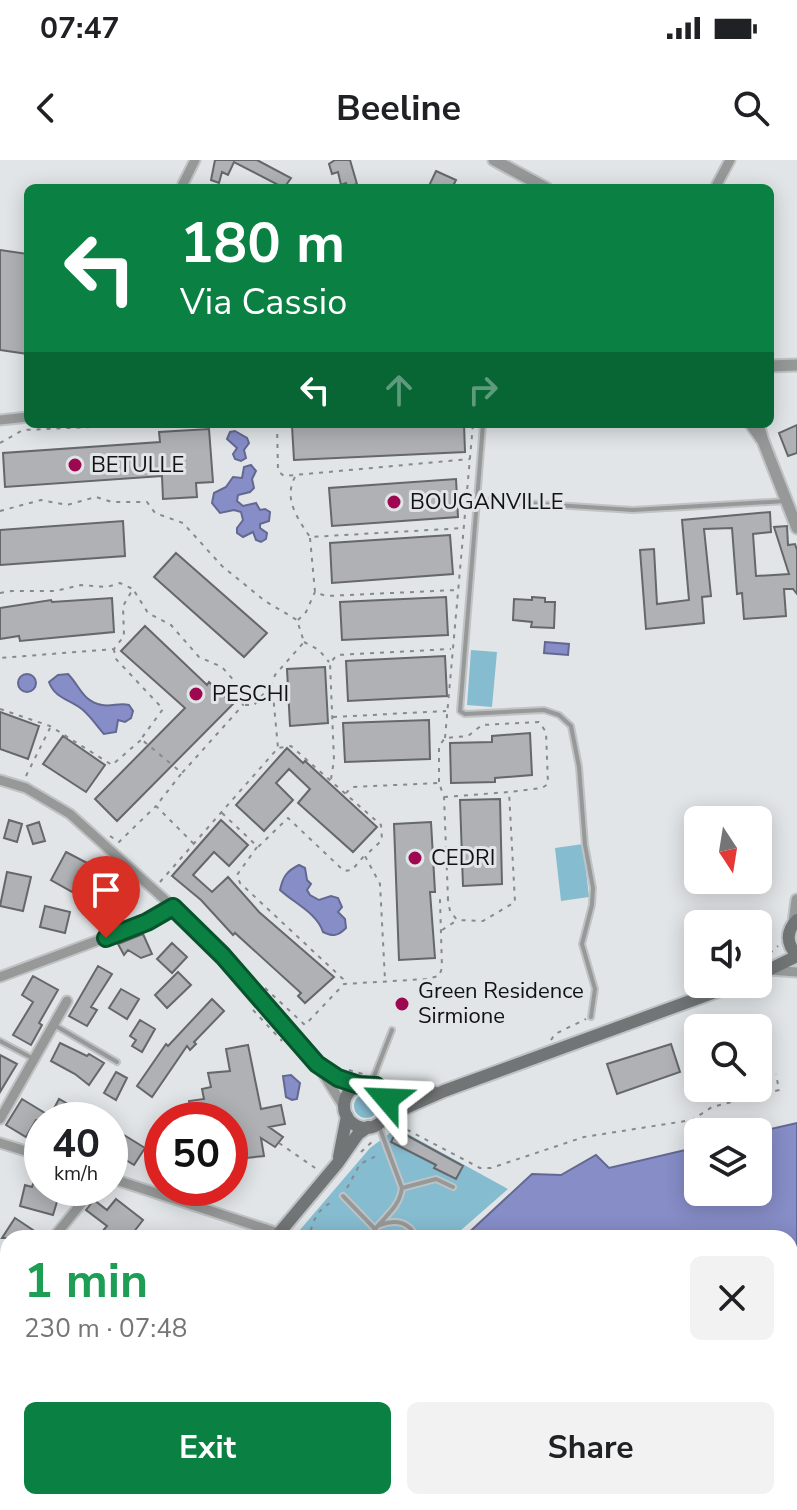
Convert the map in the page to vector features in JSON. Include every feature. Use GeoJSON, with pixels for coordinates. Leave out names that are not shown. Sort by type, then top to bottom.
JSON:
{"type":"FeatureCollection","features":[{"type":"Feature","properties":{"kind":"main road"},"geometry":{"type":"LineString","coordinates":[[772,958],[789,938],[796,921]]}},
{"type":"Feature","properties":{"kind":"main road"},"geometry":{"type":"LineString","coordinates":[[772,966],[797,956],[789,938]]}},
{"type":"Feature","properties":{"kind":"main road"},"geometry":{"type":"LineString","coordinates":[[281,1230],[358,1134],[444,1091],[699,998]]}},
{"type":"Feature","properties":{"kind":"main road"},"geometry":{"type":"LineString","coordinates":[[337,1164],[349,1091],[370,1086],[398,1094],[444,1091]]}},
{"type":"Feature","properties":{"kind":"main road"},"geometry":{"type":"LineString","coordinates":[[370,1086],[388,1104],[378,1126]]}},
{"type":"Feature","properties":{"kind":"main road"},"geometry":{"type":"LineString","coordinates":[[345,1112],[356,1126],[378,1126]]}},
{"type":"Feature","properties":{"kind":"street"},"geometry":{"type":"LineString","coordinates":[[183,184],[195,160]]}},
{"type":"Feature","properties":{"kind":"street"},"geometry":{"type":"LineString","coordinates":[[494,160],[539,184]]}},
{"type":"Feature","properties":{"kind":"street"},"geometry":{"type":"LineString","coordinates":[[717,184],[730,160]]}},
{"type":"Feature","properties":{"kind":"street"},"geometry":{"type":"LineString","coordinates":[[774,368],[797,365]]}},
{"type":"Feature","properties":{"kind":"street"},"geometry":{"type":"LineString","coordinates":[[0,420],[24,417]]}},
{"type":"Feature","properties":{"kind":"street"},"geometry":{"type":"LineString","coordinates":[[754,428],[763,441]]}},
{"type":"Feature","properties":{"kind":"street"},"geometry":{"type":"LineString","coordinates":[[759,428],[797,528]]}},
{"type":"Feature","properties":{"kind":"street"},"geometry":{"type":"LineString","coordinates":[[0,780],[26,788],[70,814],[173,907],[223,956],[317,1064],[345,1112]]}},
{"type":"Feature","properties":{"kind":"street"},"geometry":{"type":"LineString","coordinates":[[796,921],[797,900]]}},
{"type":"Feature","properties":{"kind":"street"},"geometry":{"type":"LineString","coordinates":[[0,977],[147,922],[173,907]]}},
{"type":"Feature","properties":{"kind":"street"},"geometry":{"type":"LineString","coordinates":[[772,971],[797,972]]}},
{"type":"Feature","properties":{"kind":"street"},"geometry":{"type":"LineString","coordinates":[[0,1119],[67,1001]]}},
{"type":"Feature","properties":{"kind":"street"},"geometry":{"type":"LineString","coordinates":[[317,1064],[338,1078],[370,1086]]}},
{"type":"Feature","properties":{"kind":"street"},"geometry":{"type":"LineString","coordinates":[[0,1143],[24,1150]]}},
{"type":"Feature","properties":{"kind":"street"},"geometry":{"type":"LineString","coordinates":[[128,1184],[259,1230]]}},
{"type":"Feature","properties":{"kind":"street"},"geometry":{"type":"LineString","coordinates":[[60,1230],[79,1206]]}},
{"type":"Feature","properties":{"kind":"lane"},"geometry":{"type":"LineString","coordinates":[[483,428],[460,711],[465,714],[549,711],[563,717],[571,726],[579,767],[585,845],[593,888],[582,944],[595,989],[591,1017]]}},
{"type":"Feature","properties":{"kind":"lane"},"geometry":{"type":"LineString","coordinates":[[477,500],[633,510],[786,501]]}},
{"type":"Feature","properties":{"kind":"lane"},"geometry":{"type":"LineString","coordinates":[[54,1025],[117,1062]]}},
{"type":"Feature","properties":{"kind":"lane"},"geometry":{"type":"LineString","coordinates":[[370,1086],[392,1030]]}},
{"type":"Feature","properties":{"kind":"lane"},"geometry":{"type":"LineString","coordinates":[[0,1041],[34,1059]]}},
{"type":"Feature","properties":{"kind":"lane"},"geometry":{"type":"LineString","coordinates":[[374,1230],[392,1213],[401,1199],[402,1188],[378,1126]]}},
{"type":"Feature","properties":{"kind":"lane"},"geometry":{"type":"LineString","coordinates":[[402,1188],[436,1179],[453,1187]]}},
{"type":"Feature","properties":{"kind":"lane"},"geometry":{"type":"LineString","coordinates":[[343,1196],[376,1227]]}},
{"type":"Feature","properties":{"kind":"lane"},"geometry":{"type":"LineString","coordinates":[[376,1227],[391,1221],[405,1223],[412,1230]]}},
{"type":"Feature","properties":{"kind":"path"},"geometry":{"type":"LineString","coordinates":[[0,443],[23,430],[69,428]]}},
{"type":"Feature","properties":{"kind":"path"},"geometry":{"type":"LineString","coordinates":[[277,428],[278,471],[284,476],[470,459]]}},
{"type":"Feature","properties":{"kind":"path"},"geometry":{"type":"LineString","coordinates":[[457,920],[450,911],[448,899],[439,746],[445,738],[473,428]]}},
{"type":"Feature","properties":{"kind":"path"},"geometry":{"type":"LineString","coordinates":[[296,476],[291,485],[293,513],[310,537],[315,592],[306,612],[297,620]]}},
{"type":"Feature","properties":{"kind":"path"},"geometry":{"type":"LineString","coordinates":[[0,511],[41,500],[67,505],[96,497],[112,502],[147,502],[155,513],[183,523],[222,566],[265,601],[297,620],[304,642],[319,650],[330,663],[334,760],[331,780]]}},
{"type":"Feature","properties":{"kind":"path"},"geometry":{"type":"LineString","coordinates":[[310,537],[464,528]]}},
{"type":"Feature","properties":{"kind":"path"},"geometry":{"type":"LineString","coordinates":[[0,593],[55,591],[81,585],[107,587],[120,583],[133,589],[148,613],[171,625],[199,657],[222,667],[237,684],[243,705]]}},
{"type":"Feature","properties":{"kind":"path"},"geometry":{"type":"LineString","coordinates":[[0,709],[50,726],[112,765],[141,739],[163,709],[115,658],[114,649],[124,636],[123,606],[133,589]]}},
{"type":"Feature","properties":{"kind":"path"},"geometry":{"type":"LineString","coordinates":[[315,592],[326,596],[458,590]]}},
{"type":"Feature","properties":{"kind":"path"},"geometry":{"type":"LineString","coordinates":[[106,833],[119,842],[156,806],[243,705],[254,705],[304,642]]}},
{"type":"Feature","properties":{"kind":"path"},"geometry":{"type":"LineString","coordinates":[[0,658],[114,649]]}},
{"type":"Feature","properties":{"kind":"path"},"geometry":{"type":"LineString","coordinates":[[330,663],[337,655],[453,649]]}},
{"type":"Feature","properties":{"kind":"path"},"geometry":{"type":"LineString","coordinates":[[272,684],[278,748]]}},
{"type":"Feature","properties":{"kind":"path"},"geometry":{"type":"LineString","coordinates":[[332,717],[447,711]]}},
{"type":"Feature","properties":{"kind":"path"},"geometry":{"type":"LineString","coordinates":[[444,797],[542,788],[548,784],[546,732],[539,722],[482,725],[468,736],[445,738]]}},
{"type":"Feature","properties":{"kind":"path"},"geometry":{"type":"LineString","coordinates":[[26,777],[50,726]]}},
{"type":"Feature","properties":{"kind":"path"},"geometry":{"type":"LineString","coordinates":[[141,739],[182,773]]}},
{"type":"Feature","properties":{"kind":"path"},"geometry":{"type":"LineString","coordinates":[[160,886],[160,880],[278,748],[291,746],[381,825],[382,840],[352,870],[344,871],[288,818],[258,847],[237,875],[240,883],[343,979],[344,984]]}},
{"type":"Feature","properties":{"kind":"path"},"geometry":{"type":"LineString","coordinates":[[346,793],[352,787],[439,783]]}},
{"type":"Feature","properties":{"kind":"path"},"geometry":{"type":"LineString","coordinates":[[441,931],[457,920],[483,921],[515,902],[509,792]]}},
{"type":"Feature","properties":{"kind":"path"},"geometry":{"type":"LineString","coordinates":[[156,806],[193,843]]}},
{"type":"Feature","properties":{"kind":"path"},"geometry":{"type":"LineString","coordinates":[[221,812],[258,847]]}},
{"type":"Feature","properties":{"kind":"path"},"geometry":{"type":"LineString","coordinates":[[365,856],[380,884],[385,980]]}},
{"type":"Feature","properties":{"kind":"path"},"geometry":{"type":"LineString","coordinates":[[260,983],[305,1025],[344,984],[439,976],[442,968],[440,900],[448,899]]}},
{"type":"Feature","properties":{"kind":"path"},"geometry":{"type":"LineString","coordinates":[[772,958],[789,938]]}},
{"type":"Feature","properties":{"kind":"path"},"geometry":{"type":"LineString","coordinates":[[397,1124],[480,1168],[491,1168],[584,1137],[692,1120],[712,1107],[779,1090],[776,1074]]}},
{"type":"Feature","properties":{"kind":"path"},"geometry":{"type":"LineString","coordinates":[[356,1157],[378,1126],[402,1121]]}},
{"type":"Feature","properties":{"kind":"path"},"geometry":{"type":"LineString","coordinates":[[279,1143],[319,1171]]}},
{"type":"Feature","properties":{"kind":"shaded area"},"geometry":{"type":"Polygon","coordinates":[[[235,431],[247,438],[249,443],[244,450],[246,458],[241,461],[235,459],[233,454],[237,448],[227,439],[230,432],[235,431]]]}},
{"type":"Feature","properties":{"kind":"shaded area"},"geometry":{"type":"Polygon","coordinates":[[[251,465],[256,471],[252,479],[254,488],[238,495],[237,501],[243,506],[256,503],[260,510],[270,512],[269,521],[260,524],[260,528],[267,533],[266,539],[261,542],[256,540],[253,532],[243,537],[237,533],[243,520],[241,512],[220,513],[212,503],[214,493],[226,487],[233,477],[242,478],[244,467],[251,465]]]}},
{"type":"Feature","properties":{"kind":"shaded area"},"geometry":{"type":"Polygon","coordinates":[[[545,642],[569,644],[568,655],[544,653],[545,642]]]}},
{"type":"Feature","properties":{"kind":"shaded area"},"geometry":{"type":"Polygon","coordinates":[[[471,650],[497,652],[492,707],[467,705],[471,650]]]}},
{"type":"Feature","properties":{"kind":"shaded area"},"geometry":{"type":"Polygon","coordinates":[[[27,674],[36,683],[27,692],[18,683],[27,674]]]}},
{"type":"Feature","properties":{"kind":"shaded area"},"geometry":{"type":"Polygon","coordinates":[[[68,674],[86,697],[95,703],[129,705],[133,711],[131,718],[125,722],[118,720],[116,732],[104,734],[83,710],[52,688],[49,682],[58,675],[68,674]]]}},
{"type":"Feature","properties":{"kind":"shaded area"},"geometry":{"type":"Polygon","coordinates":[[[583,844],[589,897],[561,901],[555,848],[583,844]]]}},
{"type":"Feature","properties":{"kind":"shaded area"},"geometry":{"type":"Polygon","coordinates":[[[299,865],[305,868],[311,884],[307,890],[310,895],[319,900],[331,896],[338,898],[342,907],[338,912],[345,919],[346,928],[340,933],[333,935],[323,932],[310,914],[280,890],[286,874],[299,865]]]}},
{"type":"Feature","properties":{"kind":"shaded area"},"geometry":{"type":"Polygon","coordinates":[[[291,1075],[300,1083],[297,1099],[292,1100],[286,1097],[283,1076],[291,1075]]]}},
{"type":"Feature","properties":{"kind":"shaded area"},"geometry":{"type":"Polygon","coordinates":[[[366,1094],[375,1097],[378,1106],[375,1115],[366,1118],[357,1115],[354,1106],[357,1097],[366,1094]]]}},
{"type":"Feature","properties":{"kind":"shaded area"},"geometry":{"type":"Polygon","coordinates":[[[797,1123],[797,1230],[472,1230],[532,1174],[561,1175],[596,1155],[609,1168],[684,1150],[684,1206],[772,1206],[772,1129],[797,1123]]]}},
{"type":"Feature","properties":{"kind":"shaded area"},"geometry":{"type":"Polygon","coordinates":[[[397,1128],[508,1189],[461,1230],[300,1230],[370,1148],[397,1128]]]}},
{"type":"Feature","properties":{"kind":"building"},"geometry":{"type":"Polygon","coordinates":[[[215,160],[257,160],[291,178],[287,184],[276,184],[234,162],[228,175],[222,172],[219,183],[211,180],[215,160]]]}},
{"type":"Feature","properties":{"kind":"building"},"geometry":{"type":"Polygon","coordinates":[[[335,160],[350,160],[357,184],[341,184],[338,172],[332,174],[329,164],[335,160]]]}},
{"type":"Feature","properties":{"kind":"building"},"geometry":{"type":"Polygon","coordinates":[[[436,171],[456,180],[454,184],[430,184],[436,171]]]}},
{"type":"Feature","properties":{"kind":"building"},"geometry":{"type":"Polygon","coordinates":[[[0,250],[24,253],[24,353],[0,350],[0,250]]]}},
{"type":"Feature","properties":{"kind":"building"},"geometry":{"type":"Polygon","coordinates":[[[797,425],[797,453],[788,456],[779,433],[797,425]]]}},
{"type":"Feature","properties":{"kind":"building"},"geometry":{"type":"Polygon","coordinates":[[[292,428],[464,428],[465,452],[294,460],[292,428]]]}},
{"type":"Feature","properties":{"kind":"building"},"geometry":{"type":"Polygon","coordinates":[[[209,429],[213,482],[196,483],[197,497],[163,499],[162,476],[5,487],[3,453],[160,442],[159,432],[209,429]]]}},
{"type":"Feature","properties":{"kind":"building","name":"BOUGANVILLE"},"geometry":{"type":"Polygon","coordinates":[[[456,479],[458,517],[332,526],[329,488],[456,479]]]}},
{"type":"Feature","properties":{"kind":"building"},"geometry":{"type":"Polygon","coordinates":[[[770,512],[771,532],[753,534],[756,576],[789,574],[774,527],[787,526],[788,545],[795,544],[797,550],[797,594],[793,589],[784,589],[786,616],[744,619],[742,593],[737,594],[732,528],[704,529],[711,596],[702,597],[704,623],[646,629],[640,550],[654,549],[657,604],[689,600],[682,520],[770,512]]]}},
{"type":"Feature","properties":{"kind":"building"},"geometry":{"type":"Polygon","coordinates":[[[123,521],[125,556],[0,565],[0,530],[123,521]]]}},
{"type":"Feature","properties":{"kind":"building"},"geometry":{"type":"Polygon","coordinates":[[[450,535],[453,574],[332,583],[330,543],[450,535]]]}},
{"type":"Feature","properties":{"kind":"building"},"geometry":{"type":"Polygon","coordinates":[[[176,553],[267,633],[244,657],[154,577],[176,553]]]}},
{"type":"Feature","properties":{"kind":"building"},"geometry":{"type":"Polygon","coordinates":[[[446,597],[448,635],[342,640],[340,602],[446,597]]]}},
{"type":"Feature","properties":{"kind":"building"},"geometry":{"type":"Polygon","coordinates":[[[532,597],[555,602],[554,628],[531,627],[532,622],[513,620],[514,599],[532,600],[532,597]]]}},
{"type":"Feature","properties":{"kind":"building"},"geometry":{"type":"Polygon","coordinates":[[[112,598],[114,632],[20,641],[19,636],[0,639],[0,608],[51,600],[112,598]]]}},
{"type":"Feature","properties":{"kind":"building","name":"PESCHI"},"geometry":{"type":"Polygon","coordinates":[[[145,626],[207,685],[209,682],[233,704],[117,821],[95,799],[185,708],[121,651],[145,626]]]}},
{"type":"Feature","properties":{"kind":"building"},"geometry":{"type":"Polygon","coordinates":[[[445,656],[447,696],[348,701],[346,661],[445,656]]]}},
{"type":"Feature","properties":{"kind":"building"},"geometry":{"type":"Polygon","coordinates":[[[325,667],[328,723],[290,726],[287,669],[325,667]]]}},
{"type":"Feature","properties":{"kind":"building"},"geometry":{"type":"Polygon","coordinates":[[[0,712],[39,726],[28,759],[0,749],[0,712]]]}},
{"type":"Feature","properties":{"kind":"building"},"geometry":{"type":"Polygon","coordinates":[[[429,720],[430,759],[345,762],[343,723],[429,720]]]}},
{"type":"Feature","properties":{"kind":"building"},"geometry":{"type":"Polygon","coordinates":[[[530,733],[532,775],[495,778],[495,782],[451,783],[450,743],[492,742],[492,736],[530,733]]]}},
{"type":"Feature","properties":{"kind":"building"},"geometry":{"type":"Polygon","coordinates":[[[63,736],[105,765],[86,792],[43,764],[63,736]]]}},
{"type":"Feature","properties":{"kind":"building"},"geometry":{"type":"Polygon","coordinates":[[[287,748],[377,827],[353,852],[298,803],[310,789],[289,769],[276,783],[293,800],[264,831],[236,805],[287,748]]]}},
{"type":"Feature","properties":{"kind":"building"},"geometry":{"type":"Polygon","coordinates":[[[500,799],[502,884],[463,886],[460,800],[500,799]]]}},
{"type":"Feature","properties":{"kind":"building"},"geometry":{"type":"Polygon","coordinates":[[[9,820],[22,824],[17,842],[4,838],[9,820]]]}},
{"type":"Feature","properties":{"kind":"building"},"geometry":{"type":"Polygon","coordinates":[[[221,820],[248,845],[229,866],[214,852],[193,875],[212,892],[228,877],[259,912],[334,977],[305,1003],[298,996],[301,993],[235,933],[233,935],[201,900],[172,876],[221,820]]]}},
{"type":"Feature","properties":{"kind":"building"},"geometry":{"type":"Polygon","coordinates":[[[39,822],[45,841],[33,844],[27,826],[39,822]]]}},
{"type":"Feature","properties":{"kind":"building","name":"CEDRI"},"geometry":{"type":"Polygon","coordinates":[[[431,822],[435,892],[430,892],[435,958],[399,960],[394,824],[431,822]]]}},
{"type":"Feature","properties":{"kind":"building"},"geometry":{"type":"Polygon","coordinates":[[[66,852],[91,865],[76,894],[51,880],[66,852]]]}},
{"type":"Feature","properties":{"kind":"building"},"geometry":{"type":"Polygon","coordinates":[[[7,872],[31,877],[23,911],[0,906],[7,872]]]}},
{"type":"Feature","properties":{"kind":"building"},"geometry":{"type":"Polygon","coordinates":[[[99,879],[115,881],[113,896],[127,897],[126,910],[96,910],[99,879]]]}},
{"type":"Feature","properties":{"kind":"building"},"geometry":{"type":"Polygon","coordinates":[[[45,906],[70,912],[65,933],[40,927],[45,906]]]}},
{"type":"Feature","properties":{"kind":"building"},"geometry":{"type":"Polygon","coordinates":[[[143,934],[152,954],[141,958],[128,950],[124,955],[118,944],[143,934]]]}},
{"type":"Feature","properties":{"kind":"building"},"geometry":{"type":"Polygon","coordinates":[[[172,943],[187,957],[172,973],[157,959],[172,943]]]}},
{"type":"Feature","properties":{"kind":"building"},"geometry":{"type":"Polygon","coordinates":[[[98,966],[112,974],[91,1007],[97,1010],[87,1026],[69,1016],[98,966]]]}},
{"type":"Feature","properties":{"kind":"building"},"geometry":{"type":"Polygon","coordinates":[[[178,972],[191,985],[167,1008],[155,995],[178,972]]]}},
{"type":"Feature","properties":{"kind":"building"},"geometry":{"type":"Polygon","coordinates":[[[33,976],[58,990],[39,1023],[42,1025],[31,1045],[13,1035],[33,1002],[22,995],[33,976]]]}},
{"type":"Feature","properties":{"kind":"building"},"geometry":{"type":"Polygon","coordinates":[[[121,989],[139,999],[127,1019],[109,1008],[121,989]]]}},
{"type":"Feature","properties":{"kind":"building"},"geometry":{"type":"Polygon","coordinates":[[[212,999],[224,1011],[190,1050],[187,1046],[152,1097],[137,1086],[166,1044],[168,1046],[212,999]]]}},
{"type":"Feature","properties":{"kind":"building"},"geometry":{"type":"Polygon","coordinates":[[[140,1020],[155,1029],[142,1052],[132,1046],[136,1040],[130,1036],[140,1020]]]}},
{"type":"Feature","properties":{"kind":"building"},"geometry":{"type":"Polygon","coordinates":[[[60,1043],[104,1063],[89,1085],[51,1061],[60,1043]]]}},
{"type":"Feature","properties":{"kind":"building"},"geometry":{"type":"Polygon","coordinates":[[[671,1044],[680,1072],[617,1094],[607,1064],[671,1044]]]}},
{"type":"Feature","properties":{"kind":"building"},"geometry":{"type":"Polygon","coordinates":[[[248,1045],[261,1109],[281,1105],[285,1124],[269,1127],[283,1137],[275,1147],[261,1138],[264,1156],[248,1158],[248,1102],[189,1102],[204,1099],[202,1089],[211,1087],[208,1073],[230,1071],[226,1049],[248,1045]]]}},
{"type":"Feature","properties":{"kind":"building"},"geometry":{"type":"Polygon","coordinates":[[[0,1055],[17,1064],[0,1092],[0,1055]]]}},
{"type":"Feature","properties":{"kind":"building"},"geometry":{"type":"Polygon","coordinates":[[[116,1072],[127,1078],[116,1100],[104,1093],[116,1072]]]}},
{"type":"Feature","properties":{"kind":"building"},"geometry":{"type":"Polygon","coordinates":[[[22,1099],[27,1102],[24,1102],[24,1136],[6,1125],[22,1099]]]}},
{"type":"Feature","properties":{"kind":"building"},"geometry":{"type":"Polygon","coordinates":[[[397,1130],[463,1166],[456,1179],[391,1142],[397,1130]]]}},
{"type":"Feature","properties":{"kind":"building"},"geometry":{"type":"Polygon","coordinates":[[[128,1137],[144,1147],[134,1165],[128,1161],[128,1137]]]}},
{"type":"Feature","properties":{"kind":"building"},"geometry":{"type":"Polygon","coordinates":[[[24,1189],[24,1206],[56,1206],[53,1215],[20,1206],[24,1189]]]}},
{"type":"Feature","properties":{"kind":"building"},"geometry":{"type":"Polygon","coordinates":[[[89,1206],[102,1206],[107,1210],[110,1206],[125,1206],[143,1220],[135,1230],[104,1230],[107,1226],[86,1210],[89,1206]]]}},
{"type":"Feature","properties":{"kind":"building"},"geometry":{"type":"Polygon","coordinates":[[[15,1218],[33,1230],[7,1230],[15,1218]]]}},
{"type":"Feature","properties":{"kind":"place","name":"BETULLE"},"geometry":{"type":"Point","coordinates":[75,465]}},
{"type":"Feature","properties":{"kind":"place","name":"BOUGANVILLE"},"geometry":{"type":"Point","coordinates":[394,502]}},
{"type":"Feature","properties":{"kind":"place","name":"PESCHI"},"geometry":{"type":"Point","coordinates":[196,694]}},
{"type":"Feature","properties":{"kind":"place","name":"CEDRI"},"geometry":{"type":"Point","coordinates":[415,858]}},
{"type":"Feature","properties":{"kind":"place","name":"Green Residence Sirmione"},"geometry":{"type":"Point","coordinates":[402,1004]}},
{"type":"Feature","properties":{"kind":"route"},"geometry":{"type":"LineString","coordinates":[[106,938],[147,922],[173,907],[223,956],[317,1064],[338,1078],[359,1085],[376,1086],[387,1099]]}}]}
